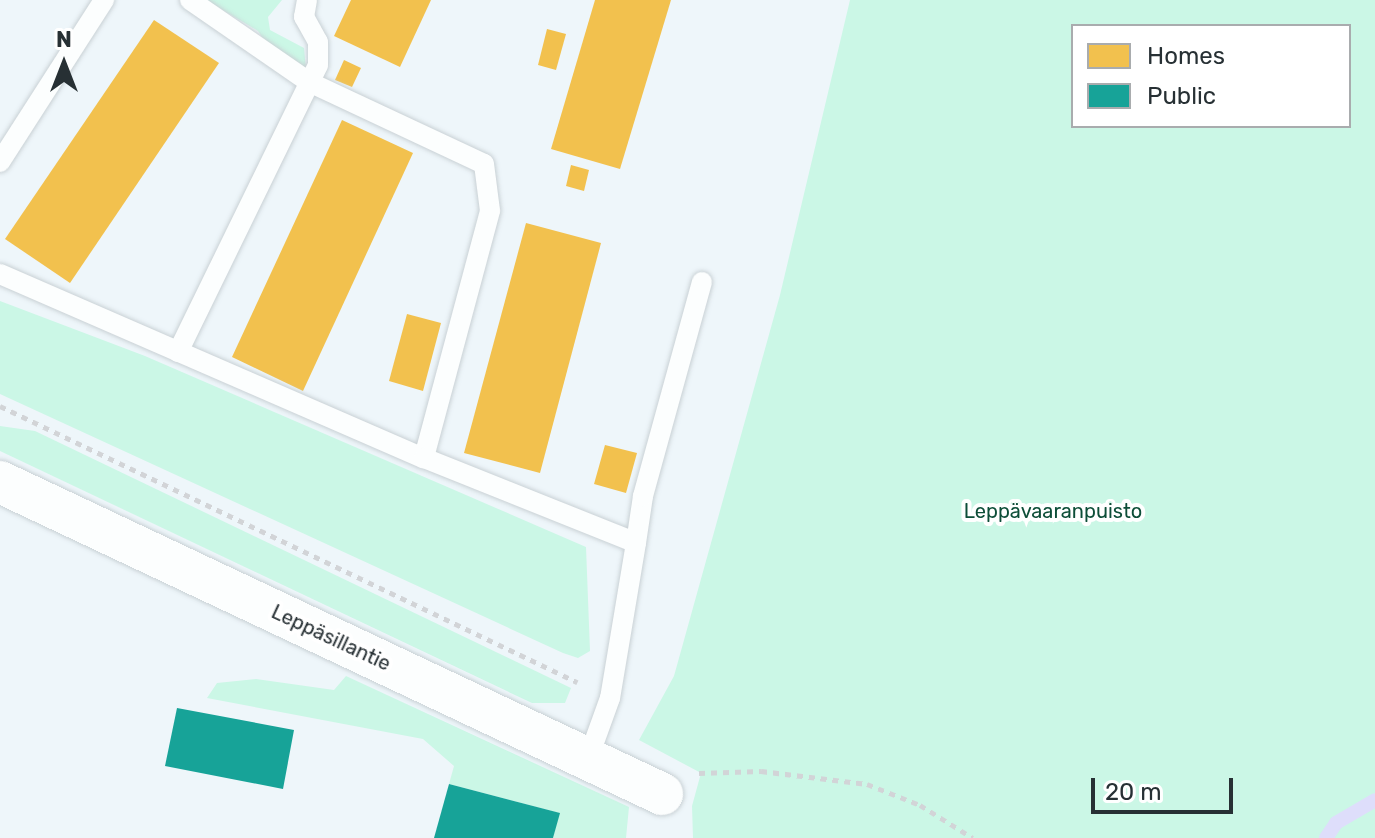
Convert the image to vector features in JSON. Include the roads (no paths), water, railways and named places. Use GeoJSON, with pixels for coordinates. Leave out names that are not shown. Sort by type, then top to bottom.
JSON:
{"type":"FeatureCollection","features":[{"type":"Feature","properties":{"kind":"street","name":"Leppäsillantie"},"geometry":{"type":"LineString","coordinates":[[0,482],[648,788]]}},
{"type":"Feature","properties":{"kind":"lane"},"geometry":{"type":"LineString","coordinates":[[0,162],[104,0]]}},
{"type":"Feature","properties":{"kind":"lane"},"geometry":{"type":"LineString","coordinates":[[190,0],[309,82],[484,164],[490,211],[424,458]]}},
{"type":"Feature","properties":{"kind":"lane"},"geometry":{"type":"LineString","coordinates":[[178,352],[318,65],[318,42],[304,17],[307,0]]}},
{"type":"Feature","properties":{"kind":"lane"},"geometry":{"type":"LineString","coordinates":[[0,274],[424,458],[636,543]]}},
{"type":"Feature","properties":{"kind":"lane"},"geometry":{"type":"LineString","coordinates":[[588,759],[610,698],[643,496],[702,282]]}},
{"type":"Feature","properties":{"kind":"waterway"},"geometry":{"type":"LineString","coordinates":[[1326,838],[1336,823],[1375,800]]}},
{"type":"Feature","properties":{"kind":"park label","name":"Leppävaaranpuisto"},"geometry":{"type":"Point","coordinates":[1053,511]}}]}
